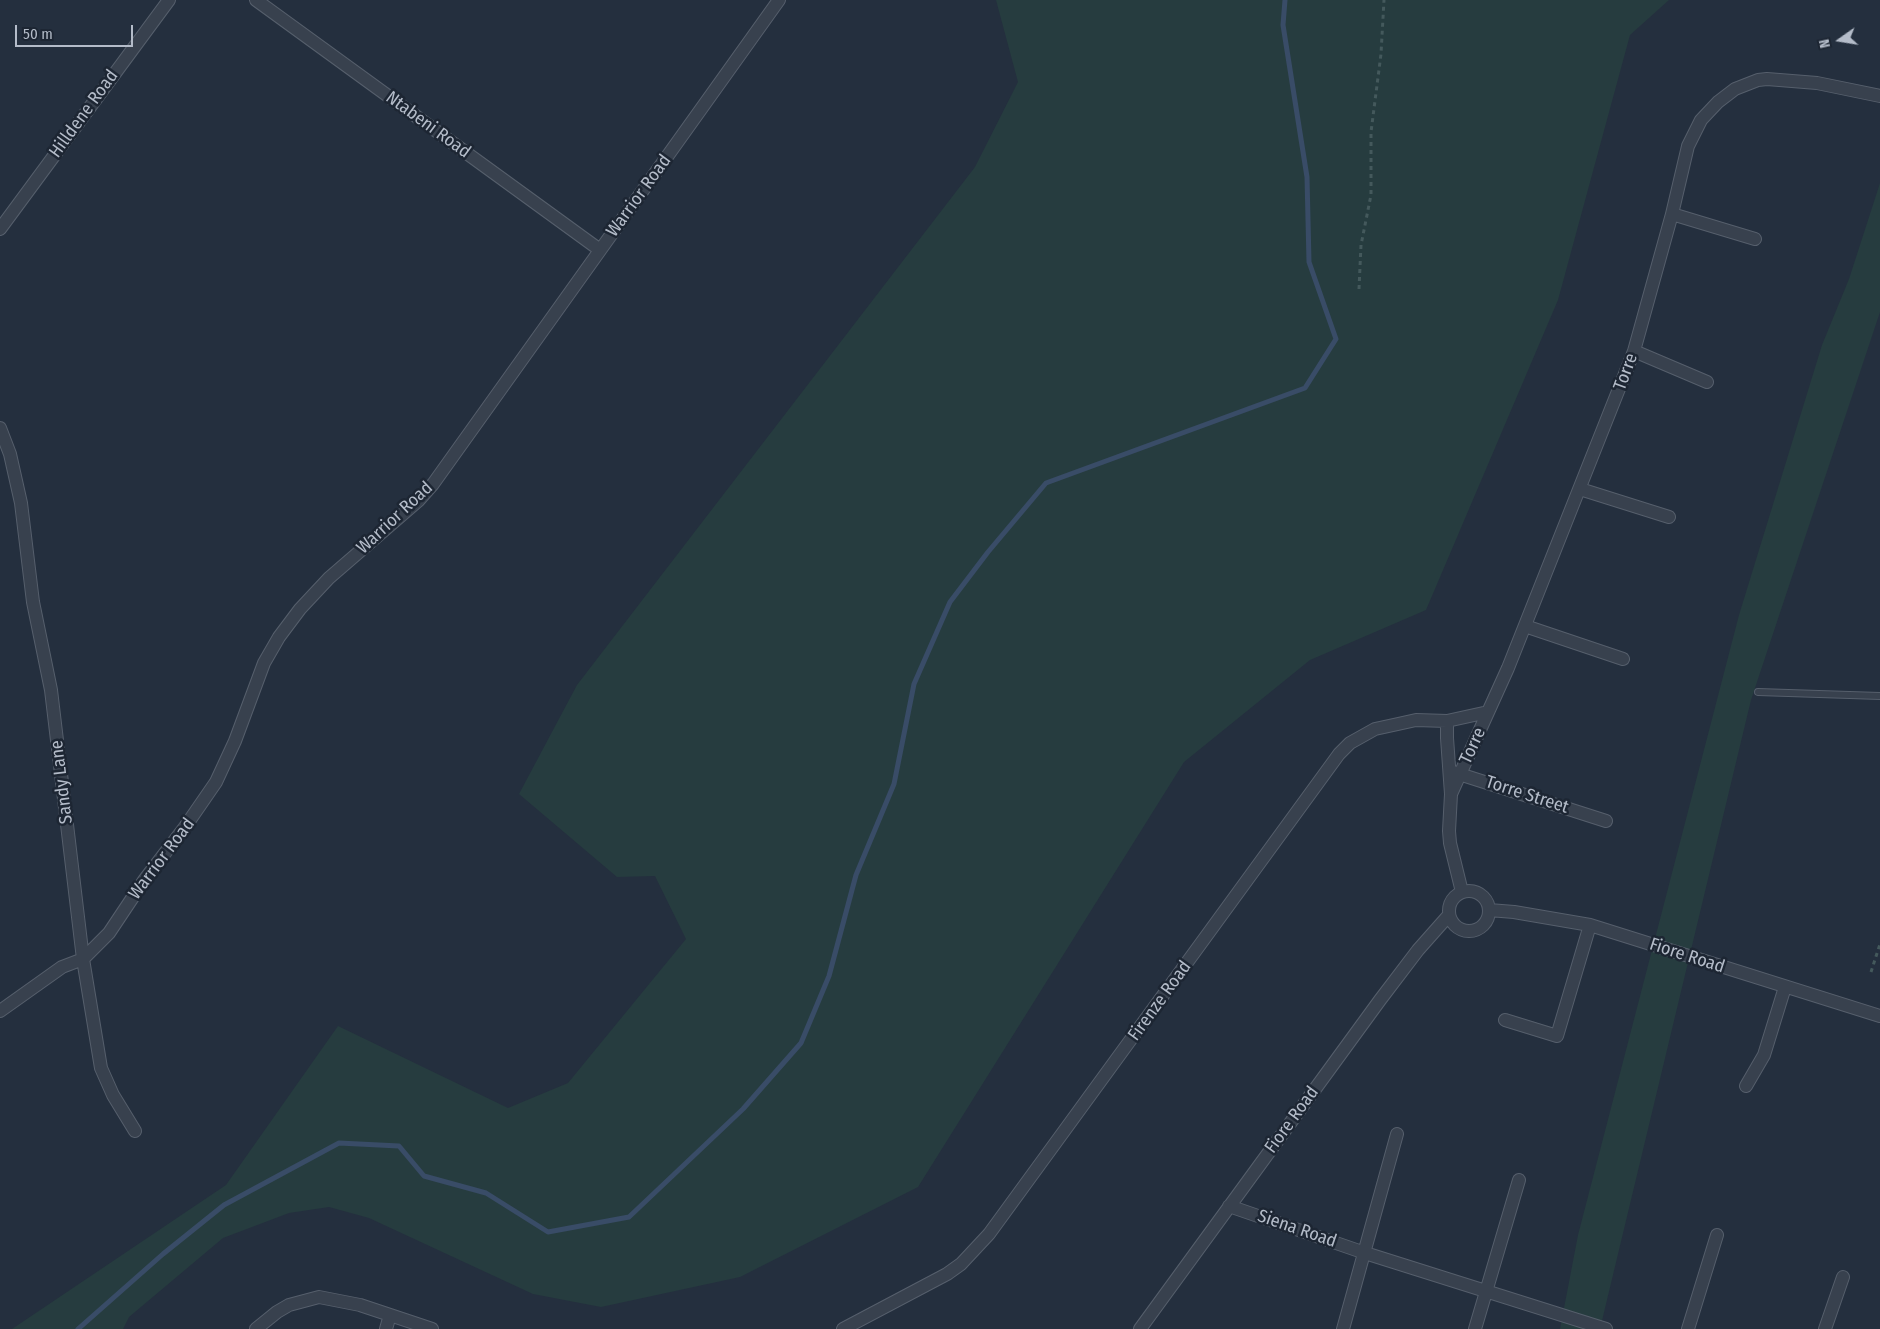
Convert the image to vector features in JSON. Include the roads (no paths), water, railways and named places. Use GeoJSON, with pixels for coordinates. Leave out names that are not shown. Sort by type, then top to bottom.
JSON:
{"type":"FeatureCollection","features":[{"type":"Feature","properties":{"kind":"street","name":"Hilldene Road"},"geometry":{"type":"LineString","coordinates":[[0,229],[169,0]]}},
{"type":"Feature","properties":{"kind":"street","name":"Ntabeni Road"},"geometry":{"type":"LineString","coordinates":[[256,0],[600,250]]}},
{"type":"Feature","properties":{"kind":"street","name":"Warrior Road"},"geometry":{"type":"LineString","coordinates":[[0,1011],[62,967],[83,960],[109,933],[145,878],[205,801],[225,765],[264,663],[279,637],[300,609],[329,578],[418,501],[434,484],[779,0]]}},
{"type":"Feature","properties":{"kind":"street","name":"Torre"},"geometry":{"type":"LineString","coordinates":[[1454,772],[1488,712],[1525,626],[1634,351],[1672,214],[1688,146],[1694,132],[1707,112],[1734,89],[1747,83],[1767,79],[1817,83],[1880,96]]}},
{"type":"Feature","properties":{"kind":"street"},"geometry":{"type":"LineString","coordinates":[[1672,214],[1755,239]]}},
{"type":"Feature","properties":{"kind":"street"},"geometry":{"type":"LineString","coordinates":[[1634,351],[1707,382]]}},
{"type":"Feature","properties":{"kind":"street","name":"Sandy Lane"},"geometry":{"type":"LineString","coordinates":[[0,428],[10,454],[21,503],[33,602],[50,690],[83,960],[101,1068],[114,1095],[135,1130]]}},
{"type":"Feature","properties":{"kind":"street"},"geometry":{"type":"LineString","coordinates":[[1580,489],[1669,517]]}},
{"type":"Feature","properties":{"kind":"street"},"geometry":{"type":"LineString","coordinates":[[1525,626],[1623,659]]}},
{"type":"Feature","properties":{"kind":"street","name":"Firenze Road"},"geometry":{"type":"LineString","coordinates":[[843,1329],[947,1274],[961,1264],[989,1234],[1338,754],[1350,743],[1375,729],[1416,720],[1447,721],[1488,712]]}},
{"type":"Feature","properties":{"kind":"street","name":"Torre"},"geometry":{"type":"LineString","coordinates":[[1447,721],[1454,772],[1449,816],[1450,842],[1462,892]]}},
{"type":"Feature","properties":{"kind":"street","name":"Torre Street"},"geometry":{"type":"LineString","coordinates":[[1454,772],[1606,820]]}},
{"type":"Feature","properties":{"kind":"street"},"geometry":{"type":"LineString","coordinates":[[1449,915],[1453,923],[1467,931],[1475,930],[1483,925],[1488,918],[1489,910],[1484,898],[1474,892],[1462,892]]}},
{"type":"Feature","properties":{"kind":"street","name":"Fiore Road"},"geometry":{"type":"LineString","coordinates":[[1140,1329],[1380,1000],[1418,950],[1449,915],[1450,904],[1462,892]]}},
{"type":"Feature","properties":{"kind":"street","name":"Fiore Road"},"geometry":{"type":"LineString","coordinates":[[1489,910],[1514,912],[1590,925],[1880,1016]]}},
{"type":"Feature","properties":{"kind":"street"},"geometry":{"type":"LineString","coordinates":[[1505,1020],[1557,1036],[1590,925]]}},
{"type":"Feature","properties":{"kind":"street"},"geometry":{"type":"LineString","coordinates":[[1746,1086],[1764,1055],[1785,987]]}},
{"type":"Feature","properties":{"kind":"street"},"geometry":{"type":"LineString","coordinates":[[1342,1329],[1365,1253],[1397,1134]]}},
{"type":"Feature","properties":{"kind":"street"},"geometry":{"type":"LineString","coordinates":[[1475,1329],[1519,1180]]}},
{"type":"Feature","properties":{"kind":"street","name":"Siena Road"},"geometry":{"type":"LineString","coordinates":[[1229,1206],[1365,1253],[1606,1329]]}},
{"type":"Feature","properties":{"kind":"street"},"geometry":{"type":"LineString","coordinates":[[1688,1329],[1717,1235]]}},
{"type":"Feature","properties":{"kind":"street"},"geometry":{"type":"LineString","coordinates":[[1825,1329],[1843,1277]]}},
{"type":"Feature","properties":{"kind":"street"},"geometry":{"type":"LineString","coordinates":[[256,1329],[289,1305],[318,1296],[360,1305],[432,1329]]}},
{"type":"Feature","properties":{"kind":"street"},"geometry":{"type":"LineString","coordinates":[[386,1329],[390,1315]]}},
{"type":"Feature","properties":{"kind":"lane"},"geometry":{"type":"LineString","coordinates":[[1758,692],[1880,696]]}},
{"type":"Feature","properties":{"kind":"waterway"},"geometry":{"type":"LineString","coordinates":[[78,1329],[163,1254],[224,1205],[339,1143],[399,1146],[424,1176],[486,1193],[548,1232],[629,1217],[743,1109],[801,1043],[829,976],[856,875],[894,784],[914,684],[950,602],[988,552],[1046,483],[1305,388],[1336,339],[1309,262],[1307,177],[1283,25],[1285,0]]}}]}
